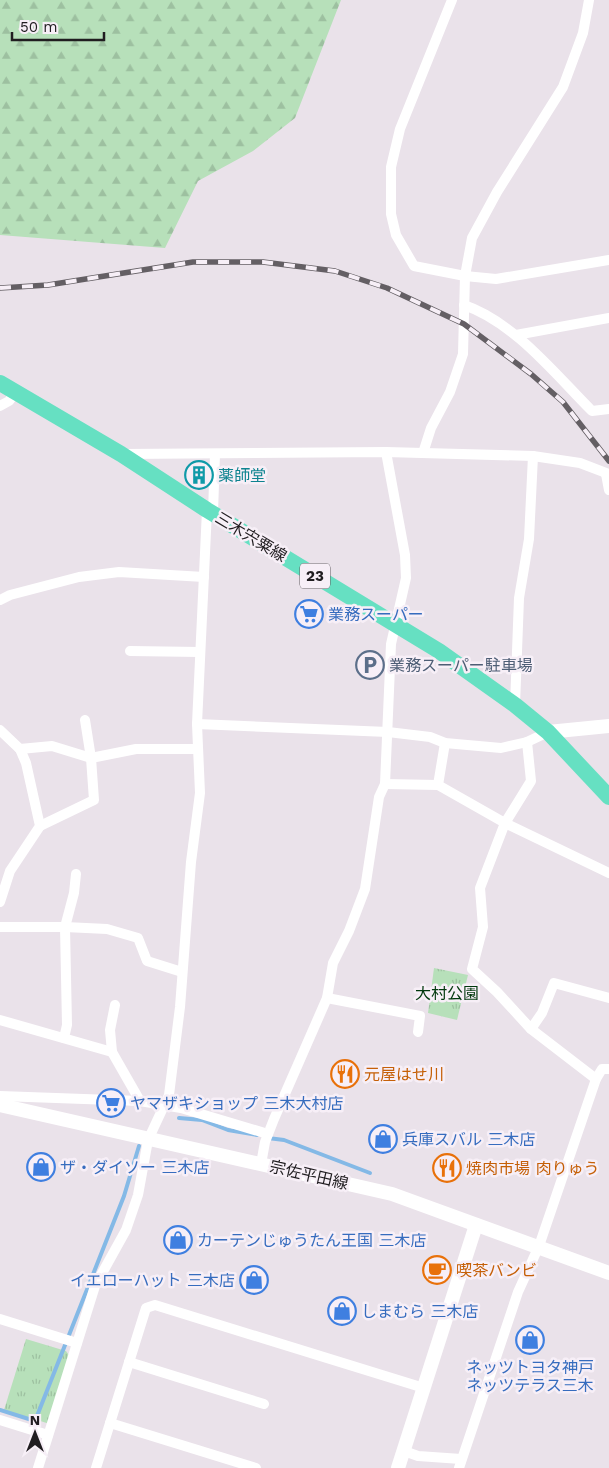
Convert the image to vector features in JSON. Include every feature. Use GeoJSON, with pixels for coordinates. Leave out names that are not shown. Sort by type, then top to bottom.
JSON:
{"type":"FeatureCollection","features":[{"type":"Feature","properties":{"kind":"main road","name":"三木宍粟線"},"geometry":{"type":"LineString","coordinates":[[0,383],[121,454],[210,512],[439,651],[515,705],[548,732],[609,797]]}},
{"type":"Feature","properties":{"kind":"main road"},"geometry":{"type":"LineString","coordinates":[[548,732],[609,726]]}},
{"type":"Feature","properties":{"kind":"main road","name":"宗佐平田線"},"geometry":{"type":"LineString","coordinates":[[0,1105],[392,1194],[609,1273]]}},
{"type":"Feature","properties":{"kind":"main road"},"geometry":{"type":"LineString","coordinates":[[398,1468],[476,1225]]}},
{"type":"Feature","properties":{"kind":"street"},"geometry":{"type":"LineString","coordinates":[[452,0],[400,129],[391,167],[391,214],[396,235],[414,266],[465,276],[496,279],[609,260]]}},
{"type":"Feature","properties":{"kind":"street"},"geometry":{"type":"LineString","coordinates":[[423,453],[431,428],[450,392],[462,354],[465,276],[472,238],[497,192],[563,87],[583,33],[589,0]]}},
{"type":"Feature","properties":{"kind":"street"},"geometry":{"type":"LineString","coordinates":[[464,305],[480,310],[516,335],[592,411],[609,409]]}},
{"type":"Feature","properties":{"kind":"street"},"geometry":{"type":"LineString","coordinates":[[516,335],[609,318]]}},
{"type":"Feature","properties":{"kind":"street"},"geometry":{"type":"LineString","coordinates":[[0,406],[9,401],[15,393]]}},
{"type":"Feature","properties":{"kind":"street"},"geometry":{"type":"LineString","coordinates":[[262,1164],[268,1134],[327,998],[333,963],[349,931],[365,889],[380,796],[385,784],[391,644],[406,578],[404,555],[386,452]]}},
{"type":"Feature","properties":{"kind":"street"},"geometry":{"type":"LineString","coordinates":[[121,454],[386,452],[533,456],[580,463],[607,474],[609,490]]}},
{"type":"Feature","properties":{"kind":"street"},"geometry":{"type":"LineString","coordinates":[[38,1468],[95,1286],[126,1230],[138,1196],[148,1140],[169,1095],[180,1007],[191,862],[200,793],[197,724],[200,652],[204,577],[215,454]]}},
{"type":"Feature","properties":{"kind":"street"},"geometry":{"type":"LineString","coordinates":[[515,705],[519,598],[529,539],[533,456]]}},
{"type":"Feature","properties":{"kind":"street"},"geometry":{"type":"LineString","coordinates":[[0,600],[10,595],[79,577],[119,572],[204,577]]}},
{"type":"Feature","properties":{"kind":"street"},"geometry":{"type":"LineString","coordinates":[[130,651],[200,652]]}},
{"type":"Feature","properties":{"kind":"street"},"geometry":{"type":"LineString","coordinates":[[0,902],[10,871],[40,826],[94,800],[91,758],[85,720]]}},
{"type":"Feature","properties":{"kind":"street"},"geometry":{"type":"LineString","coordinates":[[197,724],[388,732],[430,737],[445,743],[501,748],[528,742],[548,732]]}},
{"type":"Feature","properties":{"kind":"street"},"geometry":{"type":"LineString","coordinates":[[0,732],[20,749],[26,763],[40,826]]}},
{"type":"Feature","properties":{"kind":"street"},"geometry":{"type":"LineString","coordinates":[[528,742],[531,781],[505,823],[480,888],[483,927],[472,969],[531,1028],[596,1079]]}},
{"type":"Feature","properties":{"kind":"street"},"geometry":{"type":"LineString","coordinates":[[438,785],[445,743]]}},
{"type":"Feature","properties":{"kind":"street"},"geometry":{"type":"LineString","coordinates":[[20,749],[52,746],[91,758],[136,749],[197,749]]}},
{"type":"Feature","properties":{"kind":"street"},"geometry":{"type":"LineString","coordinates":[[385,784],[438,785],[505,823],[609,874]]}},
{"type":"Feature","properties":{"kind":"street"},"geometry":{"type":"LineString","coordinates":[[64,1038],[67,1025],[65,927],[74,893],[76,874]]}},
{"type":"Feature","properties":{"kind":"street"},"geometry":{"type":"LineString","coordinates":[[0,927],[106,929],[138,938],[147,961],[182,972]]}},
{"type":"Feature","properties":{"kind":"street"},"geometry":{"type":"LineString","coordinates":[[531,1028],[542,1013],[554,983],[609,998]]}},
{"type":"Feature","properties":{"kind":"street"},"geometry":{"type":"LineString","coordinates":[[327,998],[420,1016],[418,1032]]}},
{"type":"Feature","properties":{"kind":"street"},"geometry":{"type":"LineString","coordinates":[[116,1005],[110,1030],[112,1052],[140,1101]]}},
{"type":"Feature","properties":{"kind":"street"},"geometry":{"type":"LineString","coordinates":[[0,1020],[112,1052]]}},
{"type":"Feature","properties":{"kind":"street"},"geometry":{"type":"LineString","coordinates":[[404,1451],[418,1456],[460,1463],[518,1292],[539,1246],[596,1079],[602,1069],[609,1069]]}},
{"type":"Feature","properties":{"kind":"street"},"geometry":{"type":"LineString","coordinates":[[0,1096],[140,1101],[181,1108],[268,1134]]}},
{"type":"Feature","properties":{"kind":"street"},"geometry":{"type":"LineString","coordinates":[[96,1468],[146,1308],[155,1305],[424,1388]]}},
{"type":"Feature","properties":{"kind":"street"},"geometry":{"type":"LineString","coordinates":[[0,1319],[77,1344]]}},
{"type":"Feature","properties":{"kind":"street"},"geometry":{"type":"LineString","coordinates":[[129,1362],[264,1404]]}},
{"type":"Feature","properties":{"kind":"street"},"geometry":{"type":"LineString","coordinates":[[0,1420],[48,1435]]}},
{"type":"Feature","properties":{"kind":"street"},"geometry":{"type":"LineString","coordinates":[[110,1423],[256,1468]]}},
{"type":"Feature","properties":{"kind":"green space"},"geometry":{"type":"Polygon","coordinates":[[[0,0],[341,0],[295,118],[253,151],[198,181],[165,248],[0,235],[0,0]]]}},
{"type":"Feature","properties":{"kind":"green space","name":"大村公園"},"geometry":{"type":"Polygon","coordinates":[[[434,968],[468,975],[457,1020],[428,1013],[434,968]]]}},
{"type":"Feature","properties":{"kind":"green space"},"geometry":{"type":"Polygon","coordinates":[[[26,1339],[66,1351],[71,1358],[50,1424],[4,1410],[26,1339]]]}},
{"type":"Feature","properties":{"kind":"waterway"},"geometry":{"type":"LineString","coordinates":[[179,1118],[202,1120],[228,1130],[257,1135]]}},
{"type":"Feature","properties":{"kind":"waterway"},"geometry":{"type":"LineString","coordinates":[[268,1138],[284,1140],[370,1173]]}},
{"type":"Feature","properties":{"kind":"waterway"},"geometry":{"type":"LineString","coordinates":[[0,1410],[35,1421],[124,1196],[139,1146]]}},
{"type":"Feature","properties":{"kind":"railway"},"geometry":{"type":"LineString","coordinates":[[0,288],[48,285],[193,262],[263,262],[335,271],[387,288],[464,324],[531,374],[563,402],[609,461]]}},
{"type":"Feature","properties":{"kind":"place","name":"薬師堂"},"geometry":{"type":"Point","coordinates":[199,475]}},
{"type":"Feature","properties":{"kind":"place","name":"業務スーパー"},"geometry":{"type":"Point","coordinates":[309,614]}},
{"type":"Feature","properties":{"kind":"place","name":"業務スーパー駐車場"},"geometry":{"type":"Point","coordinates":[370,665]}},
{"type":"Feature","properties":{"kind":"place","name":"元屋はせ川"},"geometry":{"type":"Point","coordinates":[345,1074]}},
{"type":"Feature","properties":{"kind":"place","name":"ヤマザキショップ 三木大村店"},"geometry":{"type":"Point","coordinates":[111,1103]}},
{"type":"Feature","properties":{"kind":"place","name":"兵庫スバル 三木店"},"geometry":{"type":"Point","coordinates":[383,1139]}},
{"type":"Feature","properties":{"kind":"place","name":"ザ・ダイソー 三木店"},"geometry":{"type":"Point","coordinates":[41,1167]}},
{"type":"Feature","properties":{"kind":"place","name":"焼肉市場 肉りゅう"},"geometry":{"type":"Point","coordinates":[447,1168]}},
{"type":"Feature","properties":{"kind":"place","name":"カーテンじゅうたん王国 三木店"},"geometry":{"type":"Point","coordinates":[178,1240]}},
{"type":"Feature","properties":{"kind":"place","name":"喫茶バンビ"},"geometry":{"type":"Point","coordinates":[437,1270]}},
{"type":"Feature","properties":{"kind":"place","name":"イエローハット 三木店"},"geometry":{"type":"Point","coordinates":[254,1280]}},
{"type":"Feature","properties":{"kind":"place","name":"しまむら 三木店"},"geometry":{"type":"Point","coordinates":[342,1311]}},
{"type":"Feature","properties":{"kind":"place","name":"ネッツトヨタ神戸 ネッツテラス三木"},"geometry":{"type":"Point","coordinates":[530,1340]}}]}
